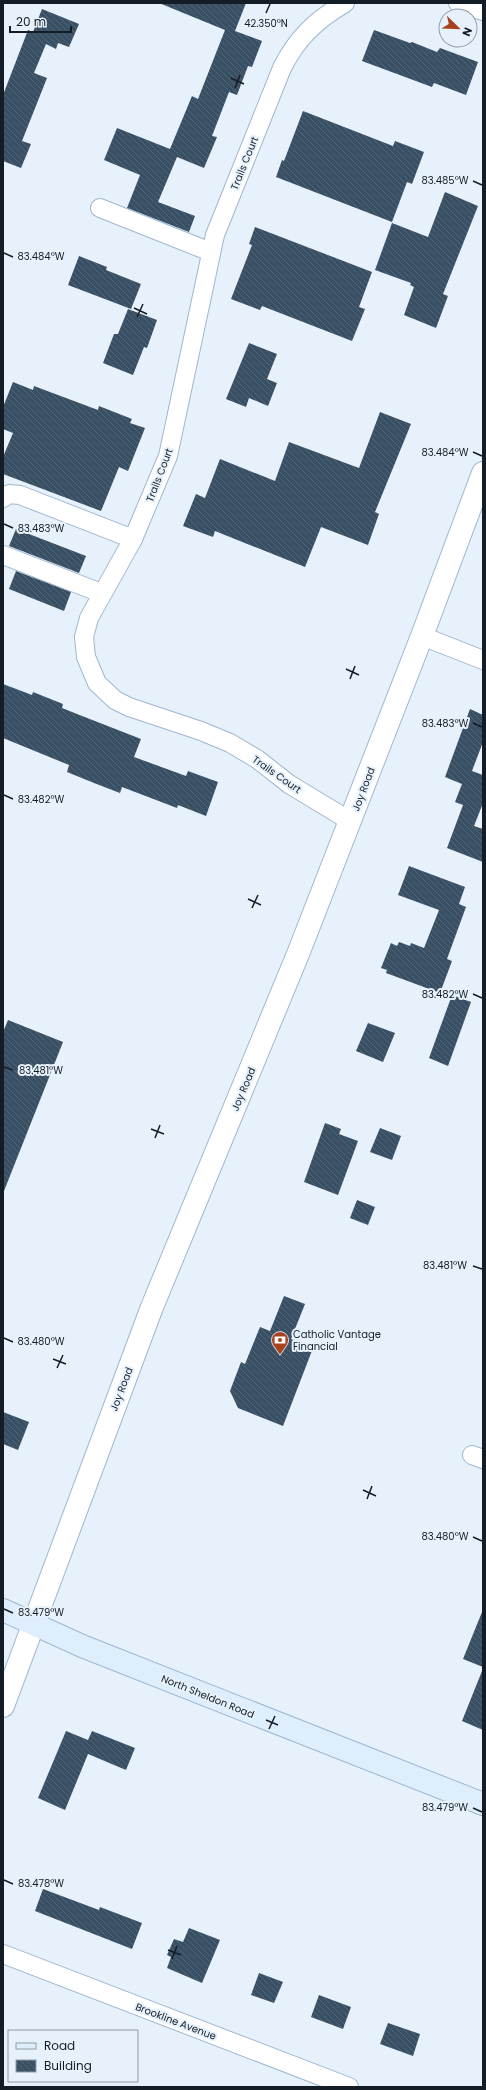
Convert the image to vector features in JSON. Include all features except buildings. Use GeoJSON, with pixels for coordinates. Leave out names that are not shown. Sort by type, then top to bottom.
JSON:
{"type":"FeatureCollection","features":[{"type":"Feature","properties":{"kind":"main road","name":"North Sheldon Road"},"geometry":{"type":"LineString","coordinates":[[3,1610],[35,1623],[82,1646],[483,1804]]}},
{"type":"Feature","properties":{"kind":"street","name":"Trails Court"},"geometry":{"type":"LineString","coordinates":[[345,3],[314,24],[290,54],[239,175],[215,235],[168,456],[133,539],[101,593],[89,618],[84,637],[86,657],[91,672],[105,692],[129,707],[201,731],[230,743],[257,759],[289,784],[350,821]]}},
{"type":"Feature","properties":{"kind":"street"},"geometry":{"type":"LineString","coordinates":[[458,3],[483,11]]}},
{"type":"Feature","properties":{"kind":"street"},"geometry":{"type":"LineString","coordinates":[[100,208],[211,252]]}},
{"type":"Feature","properties":{"kind":"street","name":"Joy Road"},"geometry":{"type":"LineString","coordinates":[[3,1706],[35,1623],[87,1477],[150,1312],[265,1036],[422,636],[483,473]]}},
{"type":"Feature","properties":{"kind":"street"},"geometry":{"type":"LineString","coordinates":[[3,498],[9,494],[20,495],[133,539]]}},
{"type":"Feature","properties":{"kind":"street"},"geometry":{"type":"LineString","coordinates":[[3,555],[101,593]]}},
{"type":"Feature","properties":{"kind":"street"},"geometry":{"type":"LineString","coordinates":[[422,636],[483,660]]}},
{"type":"Feature","properties":{"kind":"street","name":"Brookline Avenue"},"geometry":{"type":"LineString","coordinates":[[3,1954],[349,2087]]}},
{"type":"Feature","properties":{"kind":"place","name":"Catholic Vantage Financial"},"geometry":{"type":"Point","coordinates":[280,1355]}}]}
